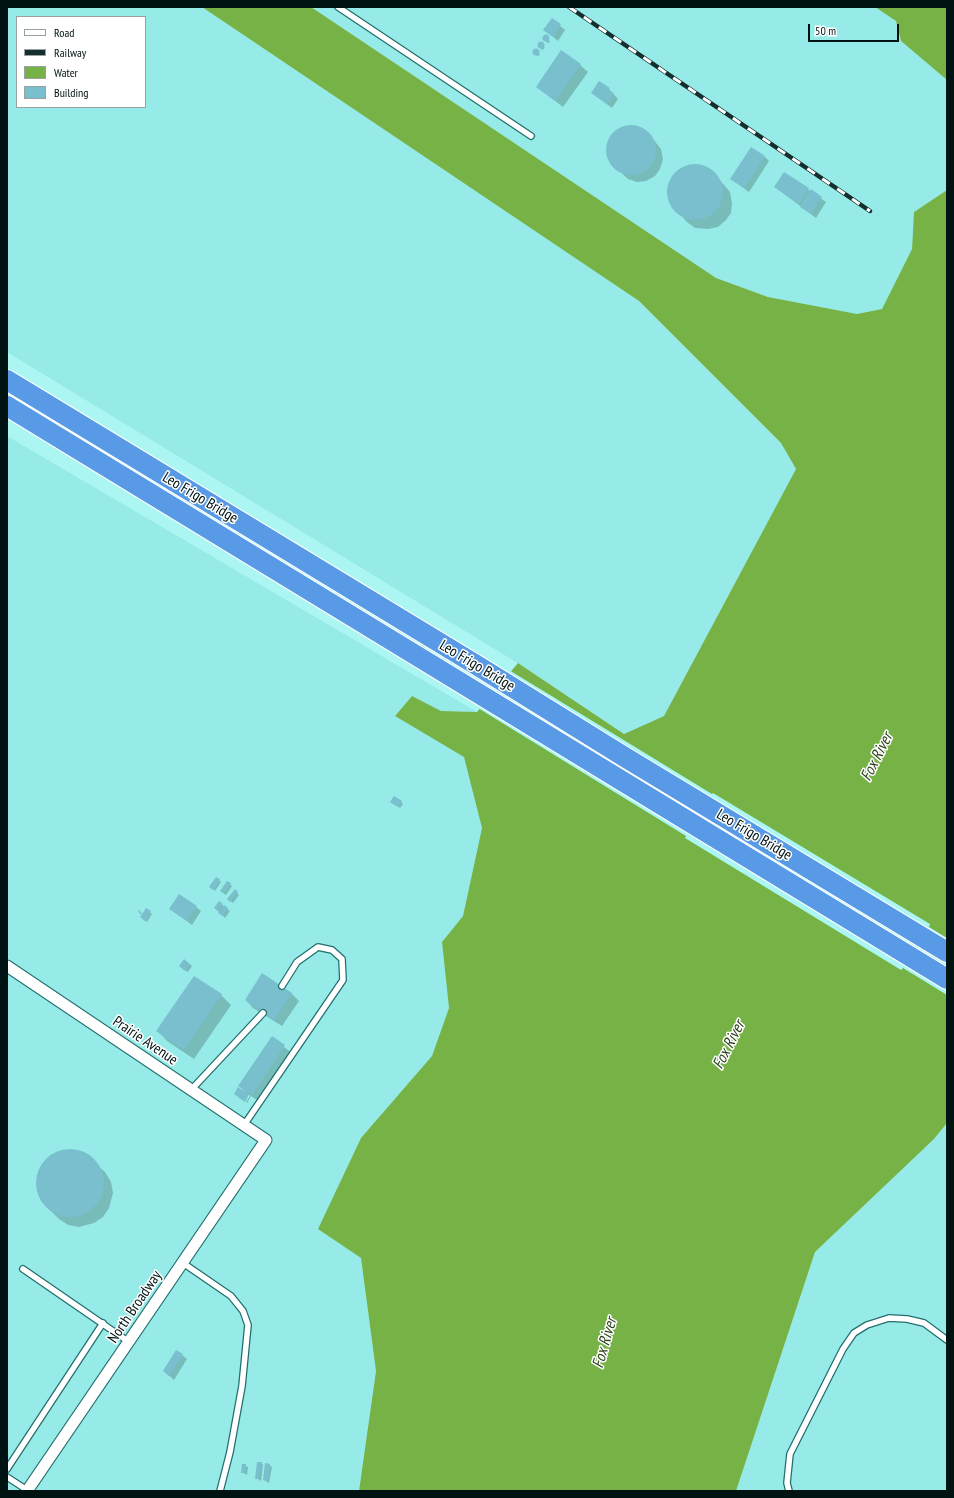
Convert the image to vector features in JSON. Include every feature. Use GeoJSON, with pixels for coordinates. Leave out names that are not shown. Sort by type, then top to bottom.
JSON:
{"type":"FeatureCollection","features":[{"type":"Feature","properties":{"kind":"highway","name":"Leo Frigo Bridge"},"geometry":{"type":"LineString","coordinates":[[7,380],[947,952]]}},
{"type":"Feature","properties":{"kind":"highway"},"geometry":{"type":"LineString","coordinates":[[7,406],[947,979]]}},
{"type":"Feature","properties":{"kind":"street","name":"Prairie Avenue"},"geometry":{"type":"LineString","coordinates":[[7,966],[266,1140]]}},
{"type":"Feature","properties":{"kind":"street","name":"North Broadway"},"geometry":{"type":"LineString","coordinates":[[27,1491],[266,1140]]}},
{"type":"Feature","properties":{"kind":"lane"},"geometry":{"type":"LineString","coordinates":[[338,7],[531,136]]}},
{"type":"Feature","properties":{"kind":"lane"},"geometry":{"type":"LineString","coordinates":[[244,1125],[342,980],[342,959],[332,950],[318,947],[297,962],[282,986]]}},
{"type":"Feature","properties":{"kind":"lane"},"geometry":{"type":"LineString","coordinates":[[191,1090],[263,1013]]}},
{"type":"Feature","properties":{"kind":"lane"},"geometry":{"type":"LineString","coordinates":[[183,1263],[232,1296],[243,1311],[248,1325],[242,1386],[230,1452],[220,1491]]}},
{"type":"Feature","properties":{"kind":"lane"},"geometry":{"type":"LineString","coordinates":[[23,1269],[129,1342]]}},
{"type":"Feature","properties":{"kind":"lane"},"geometry":{"type":"LineString","coordinates":[[789,1491],[787,1483],[790,1454],[843,1349],[854,1333],[867,1326],[889,1318],[908,1319],[924,1323],[947,1340]]}},
{"type":"Feature","properties":{"kind":"lane"},"geometry":{"type":"LineString","coordinates":[[7,1469],[103,1323]]}},
{"type":"Feature","properties":{"kind":"lane"},"geometry":{"type":"LineString","coordinates":[[7,1477],[27,1491]]}},
{"type":"Feature","properties":{"kind":"shaded area"},"geometry":{"type":"Polygon","coordinates":[[[7,7],[202,7],[639,301],[781,443],[796,469],[664,716],[624,734],[529,670],[7,352],[7,7]]]}},
{"type":"Feature","properties":{"kind":"shaded area"},"geometry":{"type":"Polygon","coordinates":[[[311,7],[875,7],[896,21],[901,41],[947,80],[947,190],[914,212],[912,249],[882,309],[857,314],[768,297],[716,278],[311,7]]]}},
{"type":"Feature","properties":{"kind":"shaded area"},"geometry":{"type":"Polygon","coordinates":[[[7,436],[477,712],[441,711],[412,696],[395,716],[465,757],[482,828],[463,916],[442,942],[449,1008],[432,1056],[361,1138],[319,1229],[361,1257],[376,1371],[359,1491],[7,1491],[7,436]]]}},
{"type":"Feature","properties":{"kind":"shaded area"},"geometry":{"type":"Polygon","coordinates":[[[947,1123],[947,1491],[736,1491],[815,1252],[934,1139],[947,1123]]]}},
{"type":"Feature","properties":{"kind":"water","name":"Fox River"},"geometry":{"type":"Polygon","coordinates":[[[202,7],[311,7],[716,278],[768,297],[857,314],[882,309],[912,249],[914,212],[947,190],[947,1123],[934,1139],[815,1252],[736,1491],[359,1491],[376,1371],[361,1258],[318,1229],[361,1138],[432,1056],[449,1008],[442,942],[463,916],[482,828],[464,757],[395,716],[412,696],[441,711],[477,712],[518,663],[624,734],[664,716],[796,469],[781,443],[639,301],[202,7]]]}},
{"type":"Feature","properties":{"kind":"water"},"geometry":{"type":"Polygon","coordinates":[[[875,7],[947,7],[947,80],[901,41],[896,21],[875,7]]]}},
{"type":"Feature","properties":{"kind":"pier"},"geometry":{"type":"Polygon","coordinates":[[[509,670],[712,794],[713,793],[930,924],[929,927],[947,938],[947,995],[903,968],[901,970],[685,838],[686,836],[478,708],[509,670]]]}},
{"type":"Feature","properties":{"kind":"building"},"geometry":{"type":"Polygon","coordinates":[[[552,18],[561,24],[553,37],[543,30],[552,18]]]}},
{"type":"Feature","properties":{"kind":"building"},"geometry":{"type":"Polygon","coordinates":[[[546,35],[549,38],[546,41],[543,38],[546,35]]]}},
{"type":"Feature","properties":{"kind":"building"},"geometry":{"type":"Polygon","coordinates":[[[541,42],[544,45],[541,48],[538,45],[541,42]]]}},
{"type":"Feature","properties":{"kind":"building"},"geometry":{"type":"Polygon","coordinates":[[[536,49],[539,52],[536,55],[533,52],[536,49]]]}},
{"type":"Feature","properties":{"kind":"building"},"geometry":{"type":"Polygon","coordinates":[[[561,50],[581,64],[555,101],[536,87],[561,50]]]}},
{"type":"Feature","properties":{"kind":"building"},"geometry":{"type":"Polygon","coordinates":[[[599,81],[610,88],[608,90],[614,93],[607,104],[591,93],[599,81]]]}},
{"type":"Feature","properties":{"kind":"building"},"geometry":{"type":"Polygon","coordinates":[[[631,125],[641,127],[649,132],[654,140],[656,150],[654,160],[649,168],[641,173],[631,175],[621,173],[613,168],[608,160],[606,150],[608,140],[613,132],[621,127],[631,125]]]}},
{"type":"Feature","properties":{"kind":"building"},"geometry":{"type":"Polygon","coordinates":[[[751,147],[765,156],[744,188],[730,179],[751,147]]]}},
{"type":"Feature","properties":{"kind":"building"},"geometry":{"type":"Polygon","coordinates":[[[695,164],[706,166],[715,172],[721,181],[723,192],[721,203],[715,212],[706,218],[695,220],[684,218],[675,212],[669,203],[667,192],[669,181],[675,172],[684,166],[695,164]]]}},
{"type":"Feature","properties":{"kind":"building"},"geometry":{"type":"Polygon","coordinates":[[[784,172],[809,188],[799,204],[774,187],[784,172]]]}},
{"type":"Feature","properties":{"kind":"building"},"geometry":{"type":"Polygon","coordinates":[[[811,189],[822,197],[811,214],[800,207],[811,189]]]}},
{"type":"Feature","properties":{"kind":"building"},"geometry":{"type":"Polygon","coordinates":[[[394,796],[402,801],[398,807],[390,802],[394,796]]]}},
{"type":"Feature","properties":{"kind":"building"},"geometry":{"type":"Polygon","coordinates":[[[216,877],[220,879],[213,890],[209,887],[216,877]]]}},
{"type":"Feature","properties":{"kind":"building"},"geometry":{"type":"Polygon","coordinates":[[[227,881],[231,883],[223,893],[220,891],[227,881]]]}},
{"type":"Feature","properties":{"kind":"building"},"geometry":{"type":"Polygon","coordinates":[[[235,889],[238,892],[230,902],[227,899],[235,889]]]}},
{"type":"Feature","properties":{"kind":"building"},"geometry":{"type":"Polygon","coordinates":[[[179,894],[197,906],[187,921],[169,909],[179,894]]]}},
{"type":"Feature","properties":{"kind":"building"},"geometry":{"type":"Polygon","coordinates":[[[219,901],[223,904],[218,911],[214,908],[219,901]]]}},
{"type":"Feature","properties":{"kind":"building"},"geometry":{"type":"Polygon","coordinates":[[[224,905],[228,908],[223,916],[218,913],[224,905]]]}},
{"type":"Feature","properties":{"kind":"building"},"geometry":{"type":"Polygon","coordinates":[[[146,908],[151,911],[145,921],[140,917],[146,908]]]}},
{"type":"Feature","properties":{"kind":"building"},"geometry":{"type":"Polygon","coordinates":[[[184,959],[190,964],[185,971],[179,966],[184,959]]]}},
{"type":"Feature","properties":{"kind":"building"},"geometry":{"type":"Polygon","coordinates":[[[262,973],[292,993],[274,1020],[245,1000],[262,973]]]}},
{"type":"Feature","properties":{"kind":"building"},"geometry":{"type":"Polygon","coordinates":[[[194,976],[222,994],[184,1050],[156,1031],[194,976]]]}},
{"type":"Feature","properties":{"kind":"building"},"geometry":{"type":"Polygon","coordinates":[[[272,1036],[285,1045],[252,1095],[238,1086],[272,1036]]]}},
{"type":"Feature","properties":{"kind":"building"},"geometry":{"type":"Polygon","coordinates":[[[238,1087],[249,1094],[245,1102],[234,1094],[238,1087]]]}},
{"type":"Feature","properties":{"kind":"building"},"geometry":{"type":"Polygon","coordinates":[[[70,1149],[83,1152],[94,1159],[101,1170],[104,1183],[101,1196],[94,1207],[83,1214],[70,1217],[57,1214],[46,1207],[39,1196],[36,1183],[39,1170],[46,1159],[57,1152],[70,1149]]]}},
{"type":"Feature","properties":{"kind":"building"},"geometry":{"type":"Polygon","coordinates":[[[176,1350],[183,1354],[169,1376],[163,1371],[176,1350]]]}},
{"type":"Feature","properties":{"kind":"building"},"geometry":{"type":"Polygon","coordinates":[[[257,1462],[262,1462],[259,1479],[255,1479],[257,1462]]]}},
{"type":"Feature","properties":{"kind":"building"},"geometry":{"type":"Polygon","coordinates":[[[265,1463],[270,1464],[268,1481],[263,1480],[265,1463]]]}},
{"type":"Feature","properties":{"kind":"building"},"geometry":{"type":"Polygon","coordinates":[[[242,1464],[246,1464],[245,1473],[241,1473],[242,1464]]]}},
{"type":"Feature","properties":{"kind":"railway"},"geometry":{"type":"LineString","coordinates":[[569,7],[870,211]]}}]}
